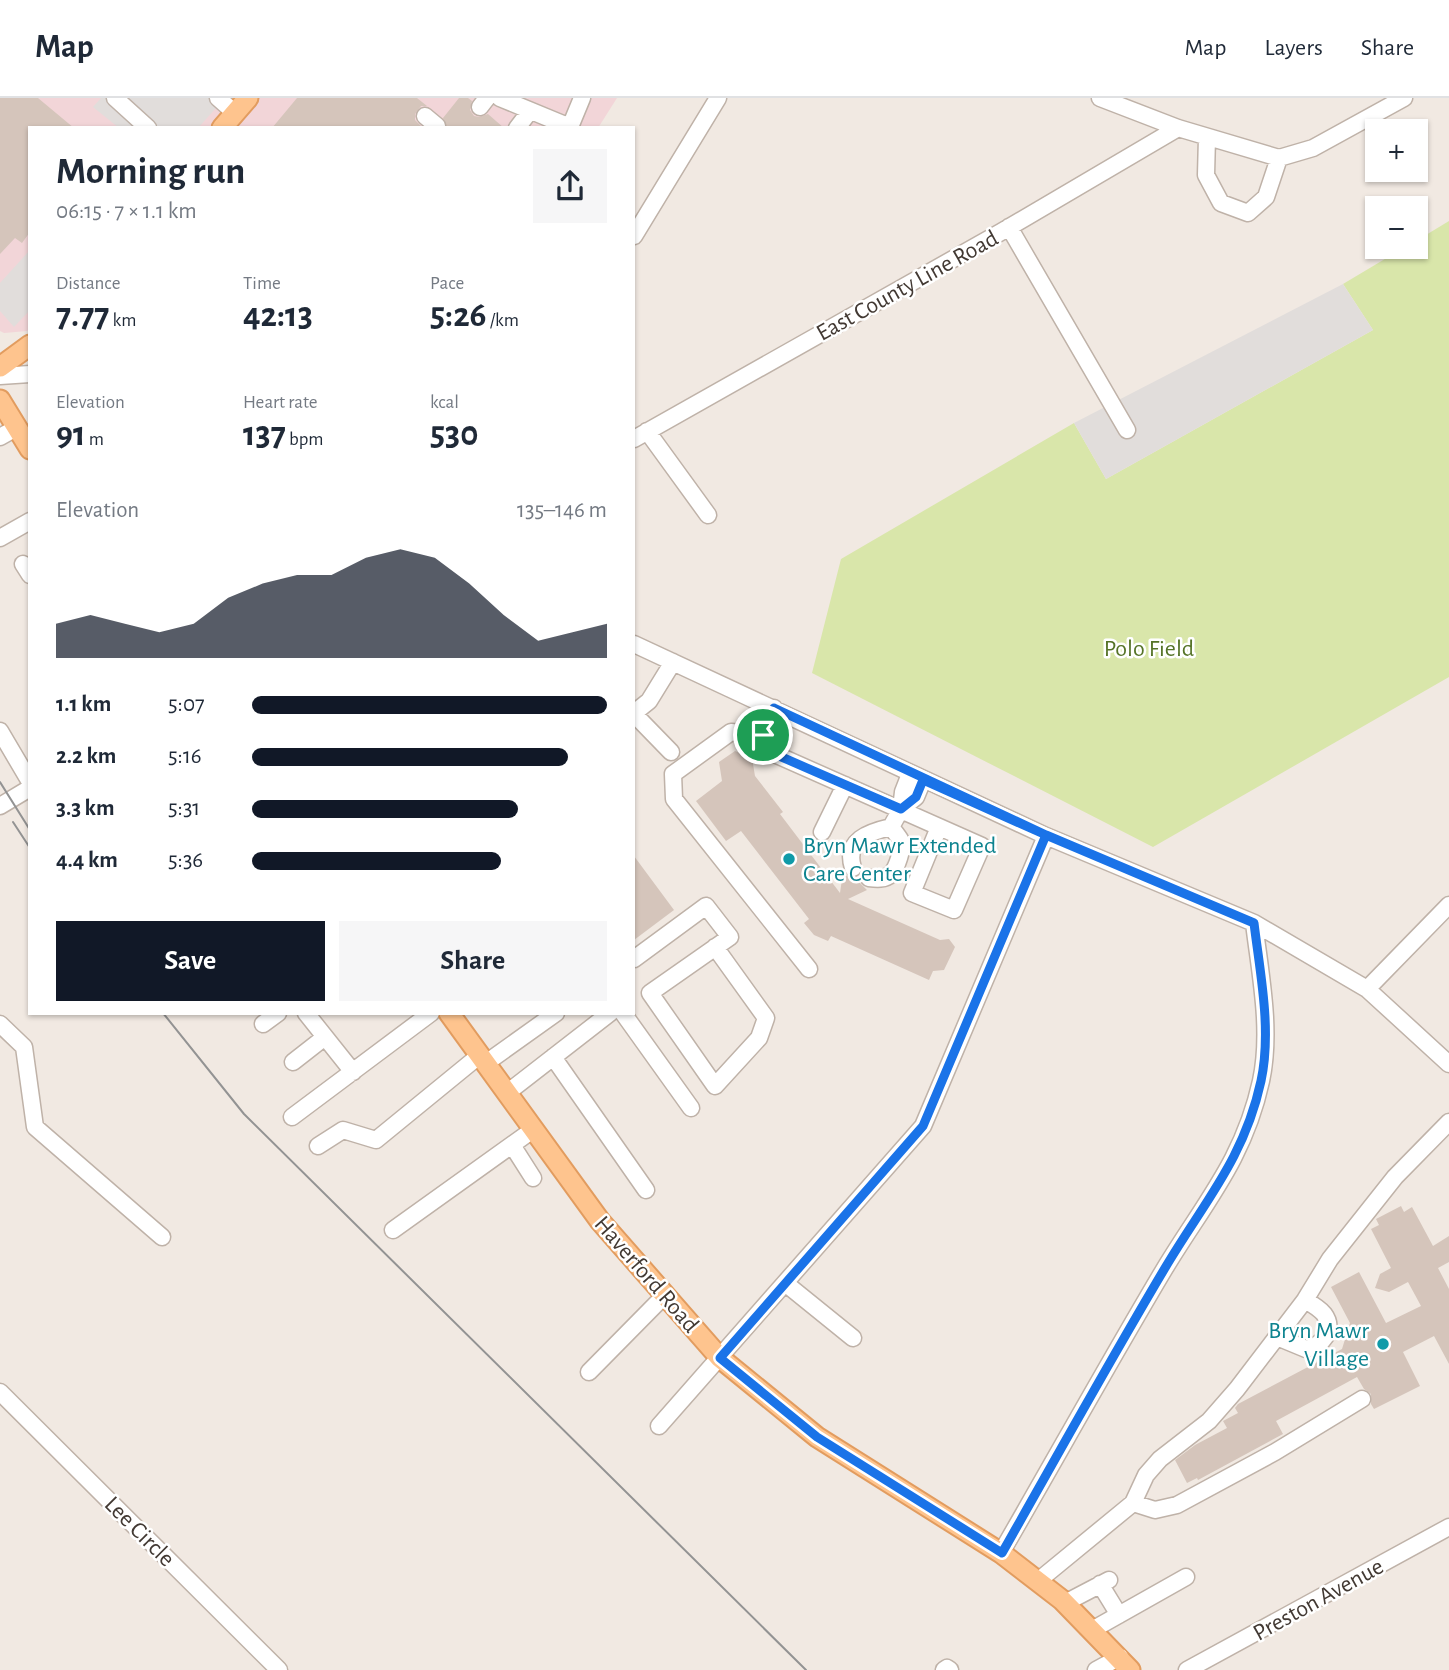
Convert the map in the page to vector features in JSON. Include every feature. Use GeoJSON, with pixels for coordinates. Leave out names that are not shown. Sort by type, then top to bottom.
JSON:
{"type":"FeatureCollection","features":[{"type":"Feature","properties":{"kind":"main road"},"geometry":{"type":"LineString","coordinates":[[228,120],[248,98]]}},
{"type":"Feature","properties":{"kind":"main road"},"geometry":{"type":"LineString","coordinates":[[0,367],[28,346]]}},
{"type":"Feature","properties":{"kind":"main road"},"geometry":{"type":"LineString","coordinates":[[0,400],[8,433],[28,448]]}},
{"type":"Feature","properties":{"kind":"main road","name":"Haverford Road"},"geometry":{"type":"LineString","coordinates":[[450,1015],[600,1221],[720,1358],[817,1437],[1002,1553],[1065,1603],[1125,1664]]}},
{"type":"Feature","properties":{"kind":"street"},"geometry":{"type":"LineString","coordinates":[[115,98],[146,126]]}},
{"type":"Feature","properties":{"kind":"street"},"geometry":{"type":"LineString","coordinates":[[218,98],[228,120]]}},
{"type":"Feature","properties":{"kind":"street"},"geometry":{"type":"LineString","coordinates":[[500,98],[568,126]]}},
{"type":"Feature","properties":{"kind":"street"},"geometry":{"type":"LineString","coordinates":[[570,126],[582,98]]}},
{"type":"Feature","properties":{"kind":"street"},"geometry":{"type":"LineString","coordinates":[[635,234],[718,98]]}},
{"type":"Feature","properties":{"kind":"street"},"geometry":{"type":"LineString","coordinates":[[1100,98],[1178,128],[1279,158],[1313,148],[1404,98]]}},
{"type":"Feature","properties":{"kind":"street"},"geometry":{"type":"LineString","coordinates":[[519,126],[530,111]]}},
{"type":"Feature","properties":{"kind":"street","name":"East County Line Road"},"geometry":{"type":"LineString","coordinates":[[640,435],[1009,228],[1178,128]]}},
{"type":"Feature","properties":{"kind":"street"},"geometry":{"type":"LineString","coordinates":[[1207,136],[1206,175],[1221,204],[1248,214],[1266,197],[1279,158]]}},
{"type":"Feature","properties":{"kind":"street"},"geometry":{"type":"LineString","coordinates":[[1009,228],[1127,430]]}},
{"type":"Feature","properties":{"kind":"street"},"geometry":{"type":"LineString","coordinates":[[0,376],[28,374]]}},
{"type":"Feature","properties":{"kind":"street"},"geometry":{"type":"LineString","coordinates":[[640,435],[708,515]]}},
{"type":"Feature","properties":{"kind":"street"},"geometry":{"type":"LineString","coordinates":[[0,538],[28,522]]}},
{"type":"Feature","properties":{"kind":"street"},"geometry":{"type":"LineString","coordinates":[[635,644],[917,777],[1254,923],[1367,989],[1449,1064]]}},
{"type":"Feature","properties":{"kind":"street"},"geometry":{"type":"LineString","coordinates":[[635,712],[649,701],[673,662]]}},
{"type":"Feature","properties":{"kind":"street"},"geometry":{"type":"LineString","coordinates":[[774,708],[763,735],[770,752],[982,846],[954,910],[912,893],[939,827]]}},
{"type":"Feature","properties":{"kind":"street"},"geometry":{"type":"LineString","coordinates":[[635,714],[671,752]]}},
{"type":"Feature","properties":{"kind":"street"},"geometry":{"type":"LineString","coordinates":[[0,731],[28,779]]}},
{"type":"Feature","properties":{"kind":"street"},"geometry":{"type":"LineString","coordinates":[[763,735],[731,732],[683,766],[673,774],[674,799],[809,969]]}},
{"type":"Feature","properties":{"kind":"street"},"geometry":{"type":"LineString","coordinates":[[853,868],[851,852],[857,840],[871,832],[891,827],[901,809],[916,797],[917,777]]}},
{"type":"Feature","properties":{"kind":"street"},"geometry":{"type":"LineString","coordinates":[[822,832],[845,786]]}},
{"type":"Feature","properties":{"kind":"street"},"geometry":{"type":"LineString","coordinates":[[0,806],[28,789]]}},
{"type":"Feature","properties":{"kind":"street"},"geometry":{"type":"LineString","coordinates":[[869,878],[880,879],[891,874],[895,865],[901,842],[891,827]]}},
{"type":"Feature","properties":{"kind":"street"},"geometry":{"type":"LineString","coordinates":[[659,1426],[923,1126],[1046,835]]}},
{"type":"Feature","properties":{"kind":"street"},"geometry":{"type":"LineString","coordinates":[[1367,989],[1449,905]]}},
{"type":"Feature","properties":{"kind":"street"},"geometry":{"type":"LineString","coordinates":[[635,957],[706,906],[730,937],[715,947],[650,993],[715,1086],[759,1038],[766,1018],[715,947]]}},
{"type":"Feature","properties":{"kind":"street"},"geometry":{"type":"LineString","coordinates":[[1002,1553],[1167,1266],[1217,1189],[1249,1126],[1262,1078],[1265,1041],[1254,923]]}},
{"type":"Feature","properties":{"kind":"street"},"geometry":{"type":"LineString","coordinates":[[263,1024],[275,1015]]}},
{"type":"Feature","properties":{"kind":"street"},"geometry":{"type":"LineString","coordinates":[[308,1015],[353,1072]]}},
{"type":"Feature","properties":{"kind":"street"},"geometry":{"type":"LineString","coordinates":[[292,1117],[428,1015]]}},
{"type":"Feature","properties":{"kind":"street"},"geometry":{"type":"LineString","coordinates":[[318,1146],[343,1130],[376,1140],[483,1059],[553,1015]]}},
{"type":"Feature","properties":{"kind":"street"},"geometry":{"type":"LineString","coordinates":[[507,1093],[607,1015]]}},
{"type":"Feature","properties":{"kind":"street"},"geometry":{"type":"LineString","coordinates":[[624,1015],[691,1108]]}},
{"type":"Feature","properties":{"kind":"street"},"geometry":{"type":"LineString","coordinates":[[0,1024],[24,1047],[35,1127],[162,1237]]}},
{"type":"Feature","properties":{"kind":"street"},"geometry":{"type":"LineString","coordinates":[[293,1062],[326,1037]]}},
{"type":"Feature","properties":{"kind":"street"},"geometry":{"type":"LineString","coordinates":[[553,1057],[646,1190]]}},
{"type":"Feature","properties":{"kind":"street"},"geometry":{"type":"LineString","coordinates":[[1038,1581],[1133,1503],[1146,1475],[1160,1460],[1209,1421],[1277,1337],[1305,1300],[1330,1259],[1395,1177],[1449,1122]]}},
{"type":"Feature","properties":{"kind":"street"},"geometry":{"type":"LineString","coordinates":[[393,1230],[534,1129]]}},
{"type":"Feature","properties":{"kind":"street"},"geometry":{"type":"LineString","coordinates":[[1436,1136],[1449,1148]]}},
{"type":"Feature","properties":{"kind":"street"},"geometry":{"type":"LineString","coordinates":[[512,1145],[533,1178]]}},
{"type":"Feature","properties":{"kind":"street"},"geometry":{"type":"LineString","coordinates":[[785,1283],[853,1338]]}},
{"type":"Feature","properties":{"kind":"street"},"geometry":{"type":"LineString","coordinates":[[589,1372],[665,1295]]}},
{"type":"Feature","properties":{"kind":"street"},"geometry":{"type":"LineString","coordinates":[[1277,1337],[1306,1349],[1322,1343],[1327,1336],[1327,1319],[1323,1312],[1305,1300]]}},
{"type":"Feature","properties":{"kind":"street","name":"Lee Circle"},"geometry":{"type":"LineString","coordinates":[[0,1392],[279,1670]]}},
{"type":"Feature","properties":{"kind":"street"},"geometry":{"type":"LineString","coordinates":[[1133,1503],[1155,1510],[1177,1505],[1362,1399]]}},
{"type":"Feature","properties":{"kind":"street","name":"Preston Avenue"},"geometry":{"type":"LineString","coordinates":[[1187,1670],[1449,1527]]}},
{"type":"Feature","properties":{"kind":"street"},"geometry":{"type":"LineString","coordinates":[[1092,1630],[1186,1577]]}},
{"type":"Feature","properties":{"kind":"street"},"geometry":{"type":"LineString","coordinates":[[1065,1603],[1105,1582],[1119,1615]]}},
{"type":"Feature","properties":{"kind":"street"},"geometry":{"type":"LineString","coordinates":[[1096,1670],[1125,1664]]}},
{"type":"Feature","properties":{"kind":"shaded area"},"geometry":{"type":"Polygon","coordinates":[[[0,98],[617,98],[599,126],[28,126],[28,330],[4,333],[0,331],[0,98]]]}},
{"type":"Feature","properties":{"kind":"shaded area"},"geometry":{"type":"Polygon","coordinates":[[[101,98],[225,98],[200,126],[117,126],[93,107],[101,98]]]}},
{"type":"Feature","properties":{"kind":"shaded area"},"geometry":{"type":"Polygon","coordinates":[[[28,252],[28,312],[14,327],[0,311],[0,283],[28,252]]]}},
{"type":"Feature","properties":{"kind":"shaded area"},"geometry":{"type":"Polygon","coordinates":[[[1343,284],[1373,330],[1106,479],[1074,423],[1343,284]]]}},
{"type":"Feature","properties":{"kind":"green space","name":"Polo Field"},"geometry":{"type":"Polygon","coordinates":[[[1449,221],[1449,677],[1153,847],[812,673],[841,559],[1074,423],[1106,479],[1373,330],[1343,284],[1385,259],[1428,259],[1428,234],[1449,221]]]}},
{"type":"Feature","properties":{"kind":"building"},"geometry":{"type":"Polygon","coordinates":[[[0,98],[38,98],[72,126],[28,126],[28,235],[22,243],[15,238],[0,254],[0,98]]]}},
{"type":"Feature","properties":{"kind":"building"},"geometry":{"type":"Polygon","coordinates":[[[297,98],[417,98],[427,106],[421,106],[415,114],[415,120],[421,126],[274,126],[297,98]]]}},
{"type":"Feature","properties":{"kind":"building"},"geometry":{"type":"Polygon","coordinates":[[[459,98],[468,98],[472,101],[470,110],[474,116],[488,114],[502,126],[446,126],[443,118],[459,98]]]}},
{"type":"Feature","properties":{"kind":"building","name":"Bryn Mawr Extended Care Center"},"geometry":{"type":"Polygon","coordinates":[[[735,751],[752,758],[755,776],[783,812],[780,814],[840,893],[843,872],[850,878],[859,877],[860,883],[867,890],[848,899],[940,940],[949,939],[955,947],[944,970],[933,971],[929,980],[831,936],[828,941],[814,935],[804,923],[809,919],[741,831],[726,841],[696,801],[722,781],[719,762],[735,751]]]}},
{"type":"Feature","properties":{"kind":"building"},"geometry":{"type":"Polygon","coordinates":[[[635,857],[674,910],[635,939],[635,857]]]}},
{"type":"Feature","properties":{"kind":"building","name":"Bryn Mawr Village"},"geometry":{"type":"Polygon","coordinates":[[[1401,1206],[1404,1212],[1412,1207],[1433,1246],[1449,1236],[1449,1262],[1438,1268],[1449,1289],[1449,1364],[1434,1336],[1403,1352],[1420,1386],[1374,1409],[1371,1394],[1364,1389],[1357,1377],[1276,1421],[1283,1434],[1198,1480],[1197,1478],[1187,1483],[1175,1460],[1195,1445],[1227,1428],[1223,1421],[1238,1413],[1235,1408],[1238,1404],[1342,1349],[1350,1323],[1331,1287],[1359,1272],[1386,1323],[1421,1306],[1408,1282],[1389,1292],[1375,1288],[1380,1274],[1391,1268],[1371,1229],[1379,1225],[1376,1219],[1401,1206]]]}},
{"type":"Feature","properties":{"kind":"tram line"},"geometry":{"type":"LineString","coordinates":[[0,782],[28,827]]}},
{"type":"Feature","properties":{"kind":"tram line"},"geometry":{"type":"LineString","coordinates":[[13,822],[28,845]]}},
{"type":"Feature","properties":{"kind":"tram line"},"geometry":{"type":"LineString","coordinates":[[165,1015],[244,1114],[806,1670]]}},
{"type":"Feature","properties":{"kind":"place","name":"Bryn Mawr Extended Care Center"},"geometry":{"type":"Point","coordinates":[789,859]}},
{"type":"Feature","properties":{"kind":"place","name":"Bryn Mawr Village"},"geometry":{"type":"Point","coordinates":[1383,1344]}},
{"type":"Feature","properties":{"kind":"route"},"geometry":{"type":"LineString","coordinates":[[763,735],[770,752],[901,809],[916,797],[923,780],[1046,835],[923,1126],[720,1358],[817,1437],[1002,1553],[1167,1266],[1217,1189],[1249,1126],[1262,1078],[1265,1041],[1254,923],[923,780],[774,708],[763,735]]}}]}
